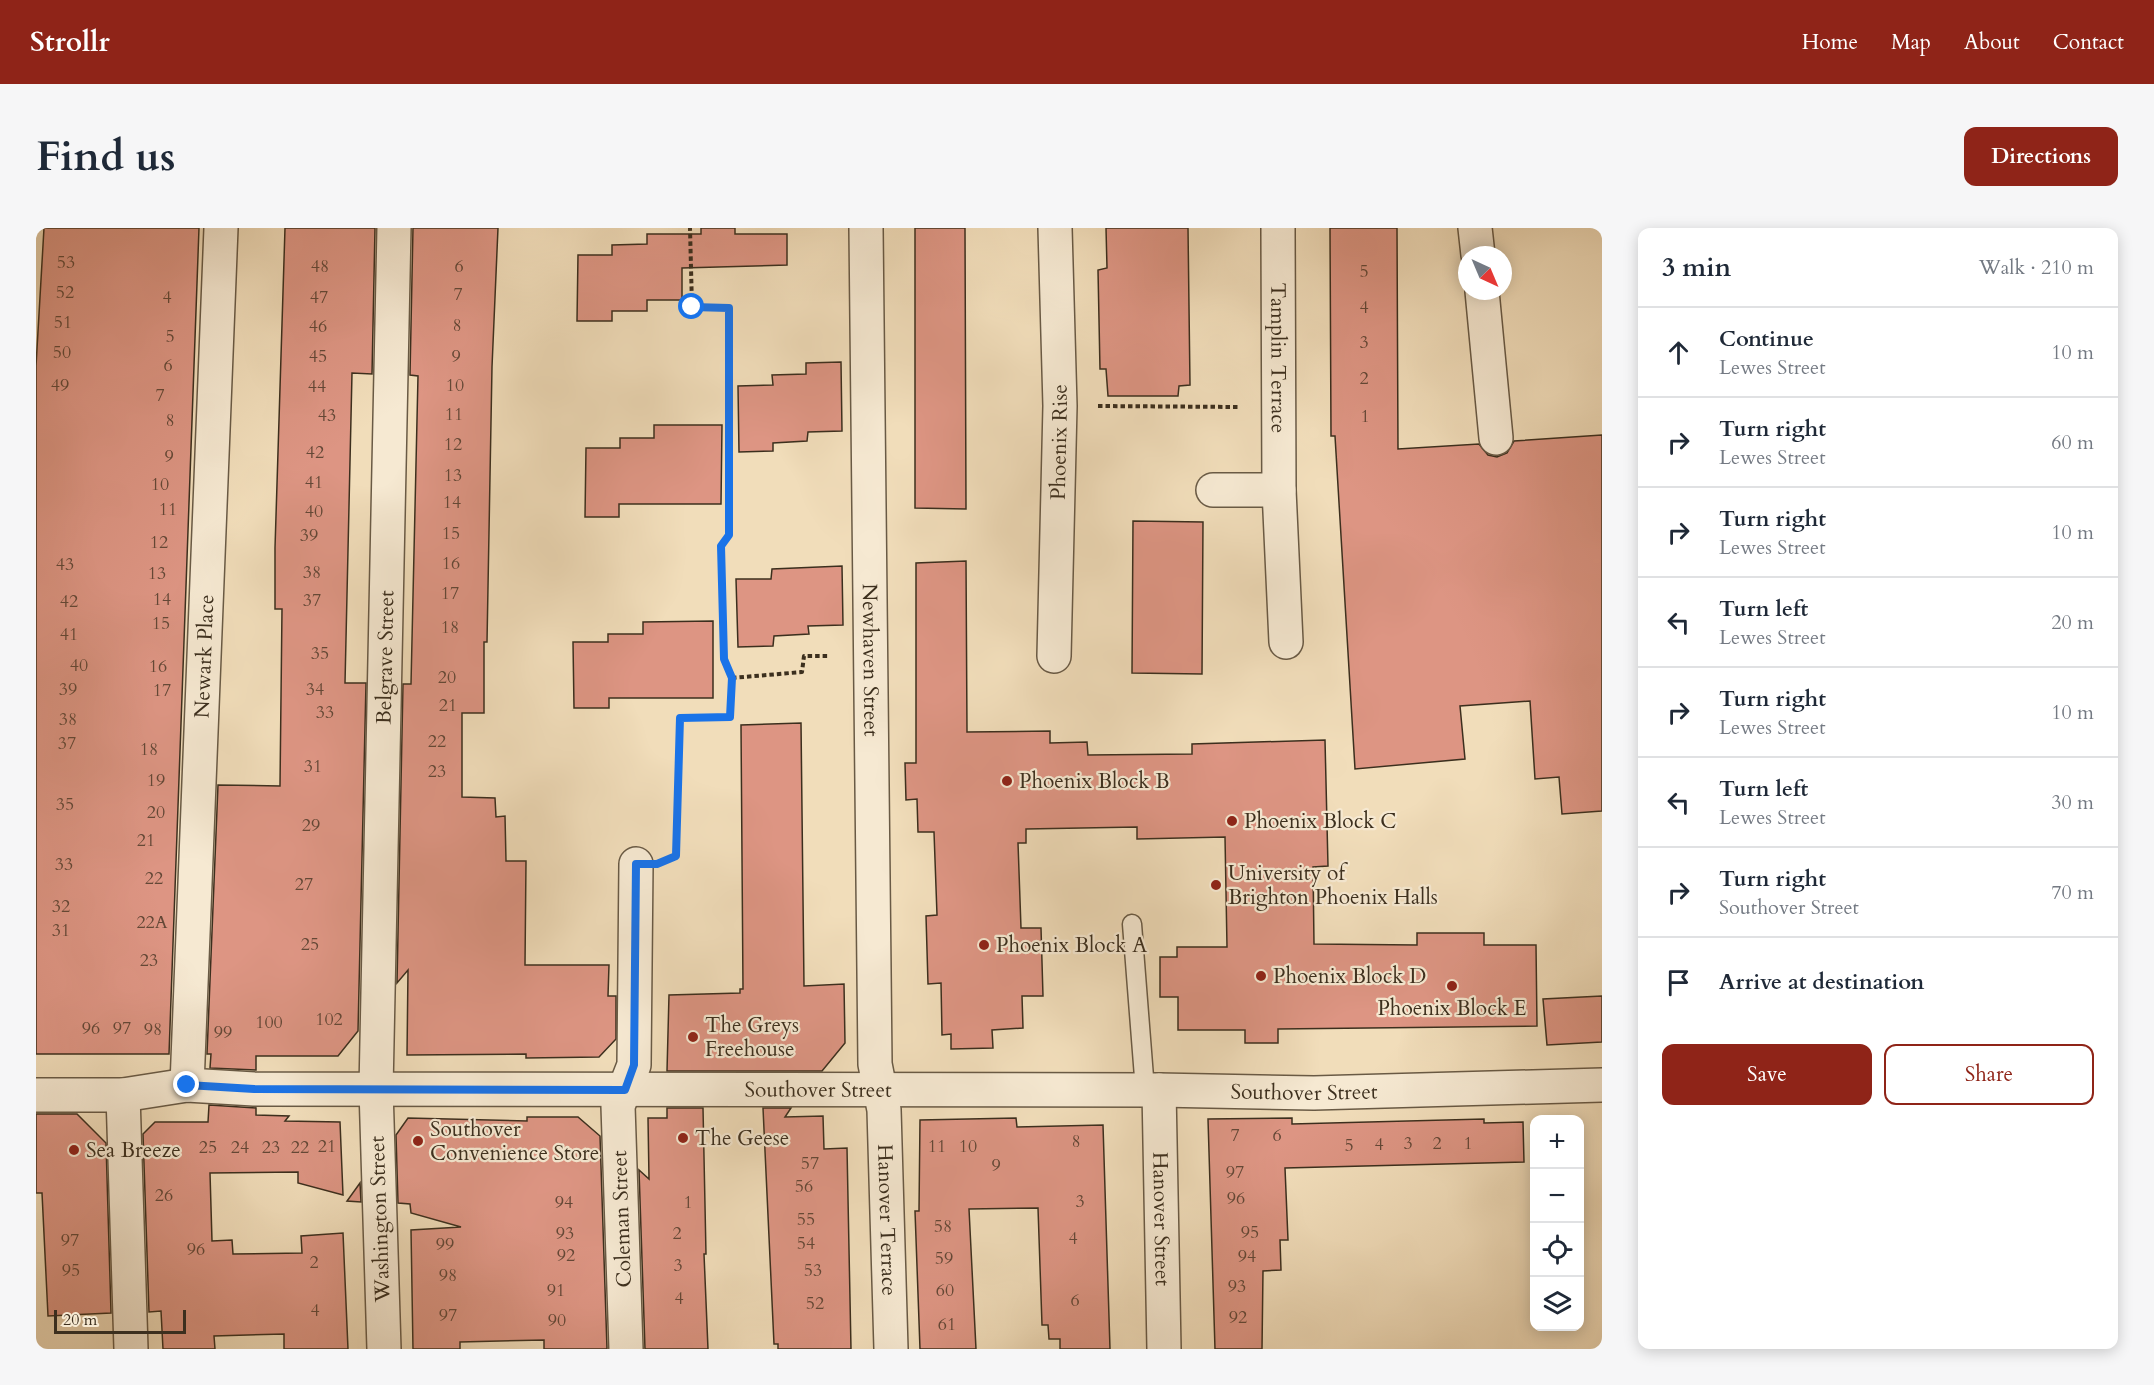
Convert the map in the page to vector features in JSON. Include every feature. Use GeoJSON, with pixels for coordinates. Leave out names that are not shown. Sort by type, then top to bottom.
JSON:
{"type":"FeatureCollection","features":[{"type":"Feature","properties":{"kind":"street","name":"Newark Place"},"geometry":{"type":"LineString","coordinates":[[187,1085],[221,228]]}},
{"type":"Feature","properties":{"kind":"street","name":"Belgrave Street"},"geometry":{"type":"LineString","coordinates":[[376,1089],[394,228]]}},
{"type":"Feature","properties":{"kind":"street","name":"Newhaven Street"},"geometry":{"type":"LineString","coordinates":[[866,228],[875,1064],[879,1090]]}},
{"type":"Feature","properties":{"kind":"street","name":"Phoenix Rise"},"geometry":{"type":"LineString","coordinates":[[1054,656],[1060,406],[1055,228]]}},
{"type":"Feature","properties":{"kind":"street","name":"Tamplin Terrace"},"geometry":{"type":"LineString","coordinates":[[1278,228],[1280,490],[1286,642]]}},
{"type":"Feature","properties":{"kind":"street"},"geometry":{"type":"LineString","coordinates":[[1475,228],[1477,246]]}},
{"type":"Feature","properties":{"kind":"street"},"geometry":{"type":"LineString","coordinates":[[1483,300],[1496,438]]}},
{"type":"Feature","properties":{"kind":"street"},"geometry":{"type":"LineString","coordinates":[[1213,490],[1280,490]]}},
{"type":"Feature","properties":{"kind":"street","name":"Coleman Street"},"geometry":{"type":"LineString","coordinates":[[626,1349],[618,1106],[634,1065],[636,864]]}},
{"type":"Feature","properties":{"kind":"street","name":"Southover Street"},"geometry":{"type":"LineString","coordinates":[[36,1095],[123,1095],[187,1085],[254,1089],[1152,1090],[1314,1093],[1602,1085]]}},
{"type":"Feature","properties":{"kind":"street","name":"Washington Street"},"geometry":{"type":"LineString","coordinates":[[376,1089],[384,1349]]}},
{"type":"Feature","properties":{"kind":"street","name":"Hanover Terrace"},"geometry":{"type":"LineString","coordinates":[[879,1090],[884,1110],[891,1349]]}},
{"type":"Feature","properties":{"kind":"street","name":"Hanover Street"},"geometry":{"type":"LineString","coordinates":[[1152,1090],[1164,1349]]}},
{"type":"Feature","properties":{"kind":"street"},"geometry":{"type":"LineString","coordinates":[[123,1095],[130,1349]]}},
{"type":"Feature","properties":{"kind":"lane"},"geometry":{"type":"LineString","coordinates":[[1132,924],[1152,1090]]}},
{"type":"Feature","properties":{"kind":"path"},"geometry":{"type":"LineString","coordinates":[[636,864],[657,864],[676,856],[680,718],[730,717],[732,678],[724,659],[721,546],[729,535],[729,308],[692,307],[690,228]]}},
{"type":"Feature","properties":{"kind":"path"},"geometry":{"type":"LineString","coordinates":[[1060,406],[1280,408]]}},
{"type":"Feature","properties":{"kind":"path"},"geometry":{"type":"LineString","coordinates":[[732,678],[802,672],[804,656],[870,656]]}},
{"type":"Feature","properties":{"kind":"building"},"geometry":{"type":"Polygon","coordinates":[[[44,228],[199,228],[169,1054],[36,1054],[36,366],[44,228]]]}},
{"type":"Feature","properties":{"kind":"building"},"geometry":{"type":"Polygon","coordinates":[[[285,228],[375,228],[372,374],[352,373],[345,683],[366,683],[358,1031],[338,1056],[256,1056],[256,1070],[210,1068],[211,1054],[207,1054],[218,785],[280,786],[282,609],[275,609],[275,548],[285,228]]]}},
{"type":"Feature","properties":{"kind":"building"},"geometry":{"type":"Polygon","coordinates":[[[413,228],[498,228],[492,367],[487,642],[484,642],[484,713],[462,713],[462,797],[495,798],[496,817],[505,816],[506,861],[526,861],[525,965],[609,965],[608,996],[616,996],[616,1039],[599,1057],[526,1058],[526,1054],[407,1055],[408,970],[397,983],[403,684],[411,684],[418,376],[410,375],[413,228]]]}},
{"type":"Feature","properties":{"kind":"building"},"geometry":{"type":"Polygon","coordinates":[[[701,228],[735,228],[735,234],[787,234],[787,265],[682,268],[682,300],[647,300],[647,311],[612,311],[612,321],[577,321],[578,255],[612,255],[612,245],[647,244],[647,234],[701,234],[701,228]]]}},
{"type":"Feature","properties":{"kind":"building"},"geometry":{"type":"Polygon","coordinates":[[[915,228],[965,228],[966,509],[915,508],[915,228]]]}},
{"type":"Feature","properties":{"kind":"building"},"geometry":{"type":"Polygon","coordinates":[[[1106,228],[1188,228],[1190,385],[1179,386],[1178,396],[1108,396],[1106,369],[1100,369],[1098,270],[1107,268],[1106,228]]]}},
{"type":"Feature","properties":{"kind":"building"},"geometry":{"type":"Polygon","coordinates":[[[1330,228],[1397,228],[1398,449],[1479,444],[1488,455],[1497,457],[1507,453],[1514,441],[1602,435],[1602,811],[1562,814],[1559,777],[1535,779],[1530,701],[1460,706],[1465,759],[1355,769],[1335,436],[1331,436],[1330,228]]]}},
{"type":"Feature","properties":{"kind":"building"},"geometry":{"type":"Polygon","coordinates":[[[841,362],[842,431],[808,432],[807,441],[773,443],[773,451],[739,452],[738,386],[773,385],[772,375],[806,374],[806,363],[841,362]]]}},
{"type":"Feature","properties":{"kind":"building"},"geometry":{"type":"Polygon","coordinates":[[[654,425],[722,425],[721,504],[619,504],[619,517],[585,517],[586,448],[620,448],[620,438],[654,438],[654,425]]]}},
{"type":"Feature","properties":{"kind":"building"},"geometry":{"type":"Polygon","coordinates":[[[1133,521],[1203,522],[1202,674],[1132,673],[1133,521]]]}},
{"type":"Feature","properties":{"kind":"building"},"geometry":{"type":"Polygon","coordinates":[[[966,561],[967,732],[1050,731],[1050,743],[1087,742],[1088,755],[1192,754],[1192,744],[1325,740],[1328,866],[1313,867],[1314,944],[1417,945],[1417,933],[1484,933],[1484,945],[1536,945],[1537,1026],[1278,1029],[1278,1043],[1245,1043],[1245,1030],[1178,1030],[1178,997],[1160,997],[1160,957],[1177,957],[1177,947],[1227,947],[1225,837],[1137,839],[1137,827],[1026,829],[1026,843],[1018,843],[1021,928],[1041,928],[1043,996],[1022,996],[1023,1028],[992,1030],[993,1048],[951,1049],[951,1034],[942,1035],[941,983],[928,984],[926,916],[937,915],[934,832],[918,832],[917,799],[906,800],[905,763],[916,763],[916,563],[966,561]]]}},
{"type":"Feature","properties":{"kind":"building"},"geometry":{"type":"Polygon","coordinates":[[[842,566],[843,625],[808,626],[809,634],[774,636],[773,646],[738,647],[736,579],[771,579],[772,569],[842,566]]]}},
{"type":"Feature","properties":{"kind":"building"},"geometry":{"type":"Polygon","coordinates":[[[713,621],[713,698],[609,698],[609,708],[574,708],[573,642],[608,642],[608,634],[643,634],[643,622],[713,621]]]}},
{"type":"Feature","properties":{"kind":"building"},"geometry":{"type":"Polygon","coordinates":[[[801,723],[804,986],[844,984],[845,1043],[822,1071],[667,1071],[669,995],[740,993],[740,989],[743,989],[741,725],[801,723]]]}},
{"type":"Feature","properties":{"kind":"building"},"geometry":{"type":"Polygon","coordinates":[[[1602,996],[1602,1042],[1547,1045],[1543,999],[1602,996]]]}},
{"type":"Feature","properties":{"kind":"building"},"geometry":{"type":"Polygon","coordinates":[[[209,1105],[256,1108],[256,1115],[289,1116],[285,1121],[340,1122],[343,1195],[298,1183],[298,1172],[210,1173],[212,1241],[232,1240],[233,1254],[302,1253],[301,1236],[343,1233],[348,1349],[284,1349],[284,1334],[214,1336],[215,1349],[163,1349],[161,1311],[149,1312],[143,1134],[155,1122],[208,1122],[209,1105]]]}},
{"type":"Feature","properties":{"kind":"building"},"geometry":{"type":"Polygon","coordinates":[[[667,1108],[703,1108],[706,1254],[704,1254],[708,1349],[645,1349],[639,1170],[649,1179],[648,1118],[667,1118],[667,1108]]]}},
{"type":"Feature","properties":{"kind":"building"},"geometry":{"type":"Polygon","coordinates":[[[763,1108],[791,1108],[785,1117],[823,1116],[824,1149],[847,1148],[851,1349],[778,1349],[778,1344],[774,1344],[763,1108]]]}},
{"type":"Feature","properties":{"kind":"building"},"geometry":{"type":"Polygon","coordinates":[[[36,1114],[77,1114],[106,1143],[111,1313],[48,1316],[42,1193],[36,1193],[36,1114]]]}},
{"type":"Feature","properties":{"kind":"building"},"geometry":{"type":"Polygon","coordinates":[[[527,1117],[578,1117],[600,1136],[607,1349],[544,1349],[544,1340],[460,1342],[460,1349],[413,1349],[411,1230],[461,1227],[411,1213],[410,1204],[398,1203],[396,1135],[408,1118],[527,1121],[527,1117]]]}},
{"type":"Feature","properties":{"kind":"building"},"geometry":{"type":"Polygon","coordinates":[[[1016,1118],[1017,1127],[1103,1125],[1110,1349],[1060,1349],[1060,1339],[1049,1339],[1048,1325],[1042,1325],[1038,1208],[969,1209],[976,1349],[920,1349],[915,1211],[919,1211],[920,1120],[1016,1118]]]}},
{"type":"Feature","properties":{"kind":"building"},"geometry":{"type":"Polygon","coordinates":[[[1292,1118],[1292,1124],[1484,1119],[1484,1123],[1523,1122],[1524,1162],[1285,1168],[1288,1240],[1280,1240],[1281,1270],[1263,1271],[1262,1349],[1215,1349],[1208,1119],[1292,1118]]]}},
{"type":"Feature","properties":{"kind":"building"},"geometry":{"type":"Polygon","coordinates":[[[360,1183],[361,1202],[347,1201],[360,1183]]]}},
{"type":"Feature","properties":{"kind":"place","name":"Phoenix Block B"},"geometry":{"type":"Point","coordinates":[1007,781]}},
{"type":"Feature","properties":{"kind":"place","name":"Phoenix Block C"},"geometry":{"type":"Point","coordinates":[1232,821]}},
{"type":"Feature","properties":{"kind":"place","name":"University of Brighton Phoenix Halls"},"geometry":{"type":"Point","coordinates":[1216,885]}},
{"type":"Feature","properties":{"kind":"place","name":"Phoenix Block A"},"geometry":{"type":"Point","coordinates":[984,945]}},
{"type":"Feature","properties":{"kind":"place","name":"Phoenix Block D"},"geometry":{"type":"Point","coordinates":[1261,976]}},
{"type":"Feature","properties":{"kind":"place","name":"Phoenix Block E"},"geometry":{"type":"Point","coordinates":[1452,986]}},
{"type":"Feature","properties":{"kind":"place","name":"The Greys Freehouse"},"geometry":{"type":"Point","coordinates":[693,1037]}},
{"type":"Feature","properties":{"kind":"place","name":"The Geese"},"geometry":{"type":"Point","coordinates":[683,1138]}},
{"type":"Feature","properties":{"kind":"place","name":"Southover Convenience Store"},"geometry":{"type":"Point","coordinates":[418,1141]}},
{"type":"Feature","properties":{"kind":"place","name":"Sea Breeze"},"geometry":{"type":"Point","coordinates":[74,1150]}},
{"type":"Feature","properties":{"kind":"route"},"geometry":{"type":"LineString","coordinates":[[187,1085],[254,1089],[625,1090],[634,1065],[636,864],[657,864],[676,856],[680,718],[730,717],[732,678],[724,659],[721,546],[729,535],[729,308],[692,307]]}}]}
